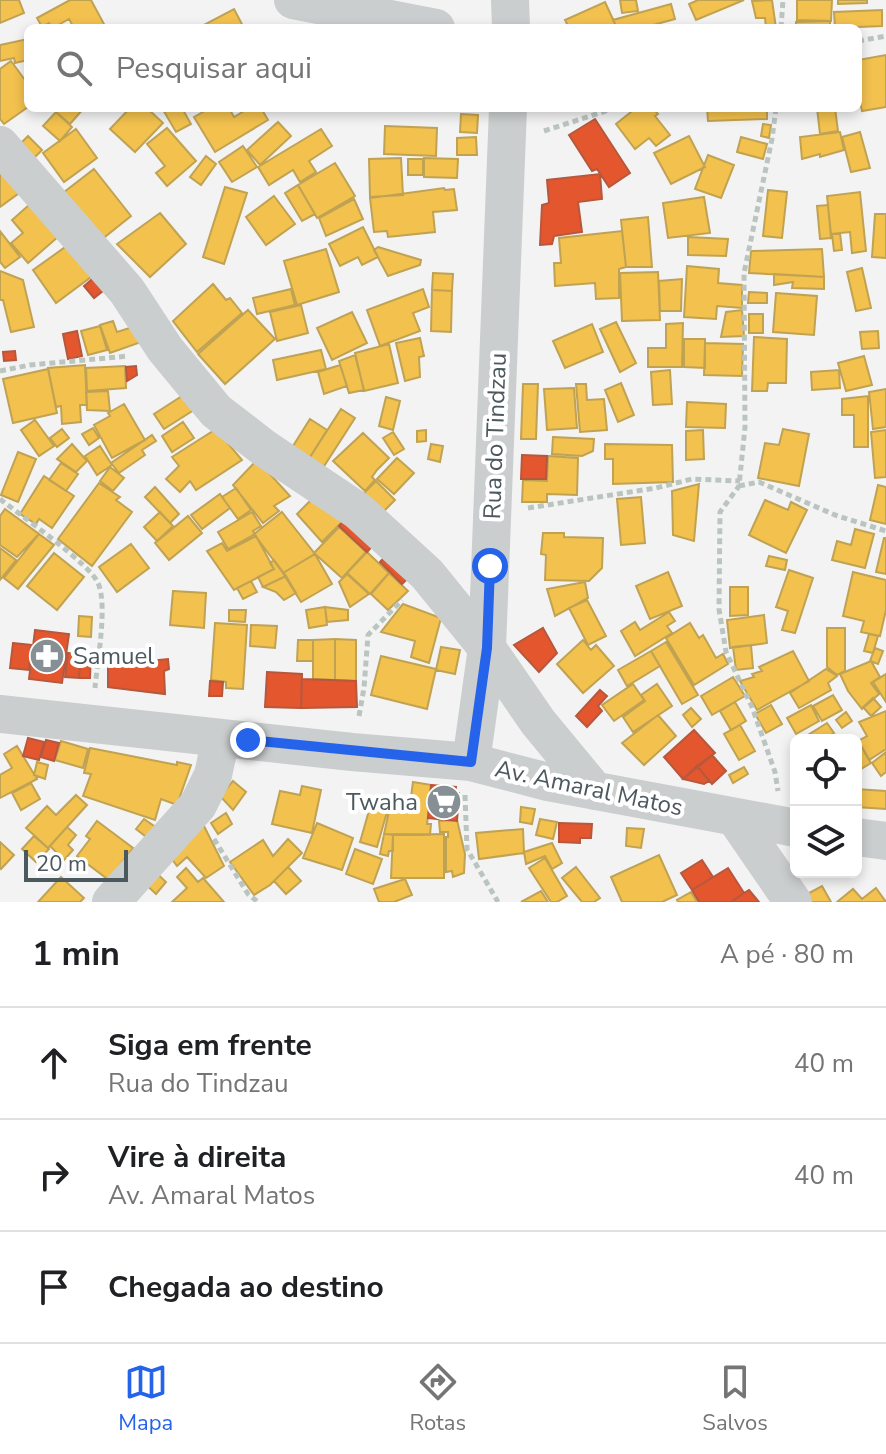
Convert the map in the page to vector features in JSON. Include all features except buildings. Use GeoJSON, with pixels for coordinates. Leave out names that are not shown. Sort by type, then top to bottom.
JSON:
{"type":"FeatureCollection","features":[{"type":"Feature","properties":{"kind":"street"},"geometry":{"type":"LineString","coordinates":[[293,0],[416,24]]}},
{"type":"Feature","properties":{"kind":"street"},"geometry":{"type":"LineString","coordinates":[[510,0],[511,24]]}},
{"type":"Feature","properties":{"kind":"street","name":"Rua do Tindzau"},"geometry":{"type":"LineString","coordinates":[[467,762],[487,648],[508,112]]}},
{"type":"Feature","properties":{"kind":"street"},"geometry":{"type":"LineString","coordinates":[[0,145],[127,291],[165,349],[216,411],[264,448],[358,511],[427,574],[487,648],[538,722],[595,791]]}},
{"type":"Feature","properties":{"kind":"street","name":"Av. Amaral Matos"},"geometry":{"type":"LineString","coordinates":[[0,714],[467,762],[595,791],[790,827]]}},
{"type":"Feature","properties":{"kind":"street"},"geometry":{"type":"LineString","coordinates":[[111,902],[198,805],[213,775],[221,738]]}},
{"type":"Feature","properties":{"kind":"street"},"geometry":{"type":"LineString","coordinates":[[736,819],[793,902]]}},
{"type":"Feature","properties":{"kind":"street"},"geometry":{"type":"LineString","coordinates":[[862,838],[886,841]]}},
{"type":"Feature","properties":{"kind":"path"},"geometry":{"type":"LineString","coordinates":[[781,24],[783,0]]}},
{"type":"Feature","properties":{"kind":"path"},"geometry":{"type":"LineString","coordinates":[[862,40],[886,36]]}},
{"type":"Feature","properties":{"kind":"path"},"geometry":{"type":"LineString","coordinates":[[543,131],[602,112]]}},
{"type":"Feature","properties":{"kind":"path"},"geometry":{"type":"LineString","coordinates":[[775,112],[744,273],[745,427],[739,483],[720,512],[719,609],[726,652],[752,707],[790,827]]}},
{"type":"Feature","properties":{"kind":"path"},"geometry":{"type":"LineString","coordinates":[[0,371],[165,349]]}},
{"type":"Feature","properties":{"kind":"path"},"geometry":{"type":"LineString","coordinates":[[492,510],[536,508],[692,479],[759,482],[835,515],[886,531]]}},
{"type":"Feature","properties":{"kind":"path"},"geometry":{"type":"LineString","coordinates":[[0,499],[68,552],[98,582],[102,614],[92,725]]}},
{"type":"Feature","properties":{"kind":"path"},"geometry":{"type":"LineString","coordinates":[[352,752],[364,688],[368,635],[427,574]]}},
{"type":"Feature","properties":{"kind":"path"},"geometry":{"type":"LineString","coordinates":[[467,762],[467,849],[498,902]]}},
{"type":"Feature","properties":{"kind":"path"},"geometry":{"type":"LineString","coordinates":[[198,805],[233,871],[248,894],[258,902]]}},
{"type":"Feature","properties":{"kind":"place","name":"Samuel"},"geometry":{"type":"Point","coordinates":[47,656]}},
{"type":"Feature","properties":{"kind":"place","name":"Twaha"},"geometry":{"type":"Point","coordinates":[444,802]}},
{"type":"Feature","properties":{"kind":"route"},"geometry":{"type":"LineString","coordinates":[[248,740],[471,762],[487,648],[490,566]]}}]}
